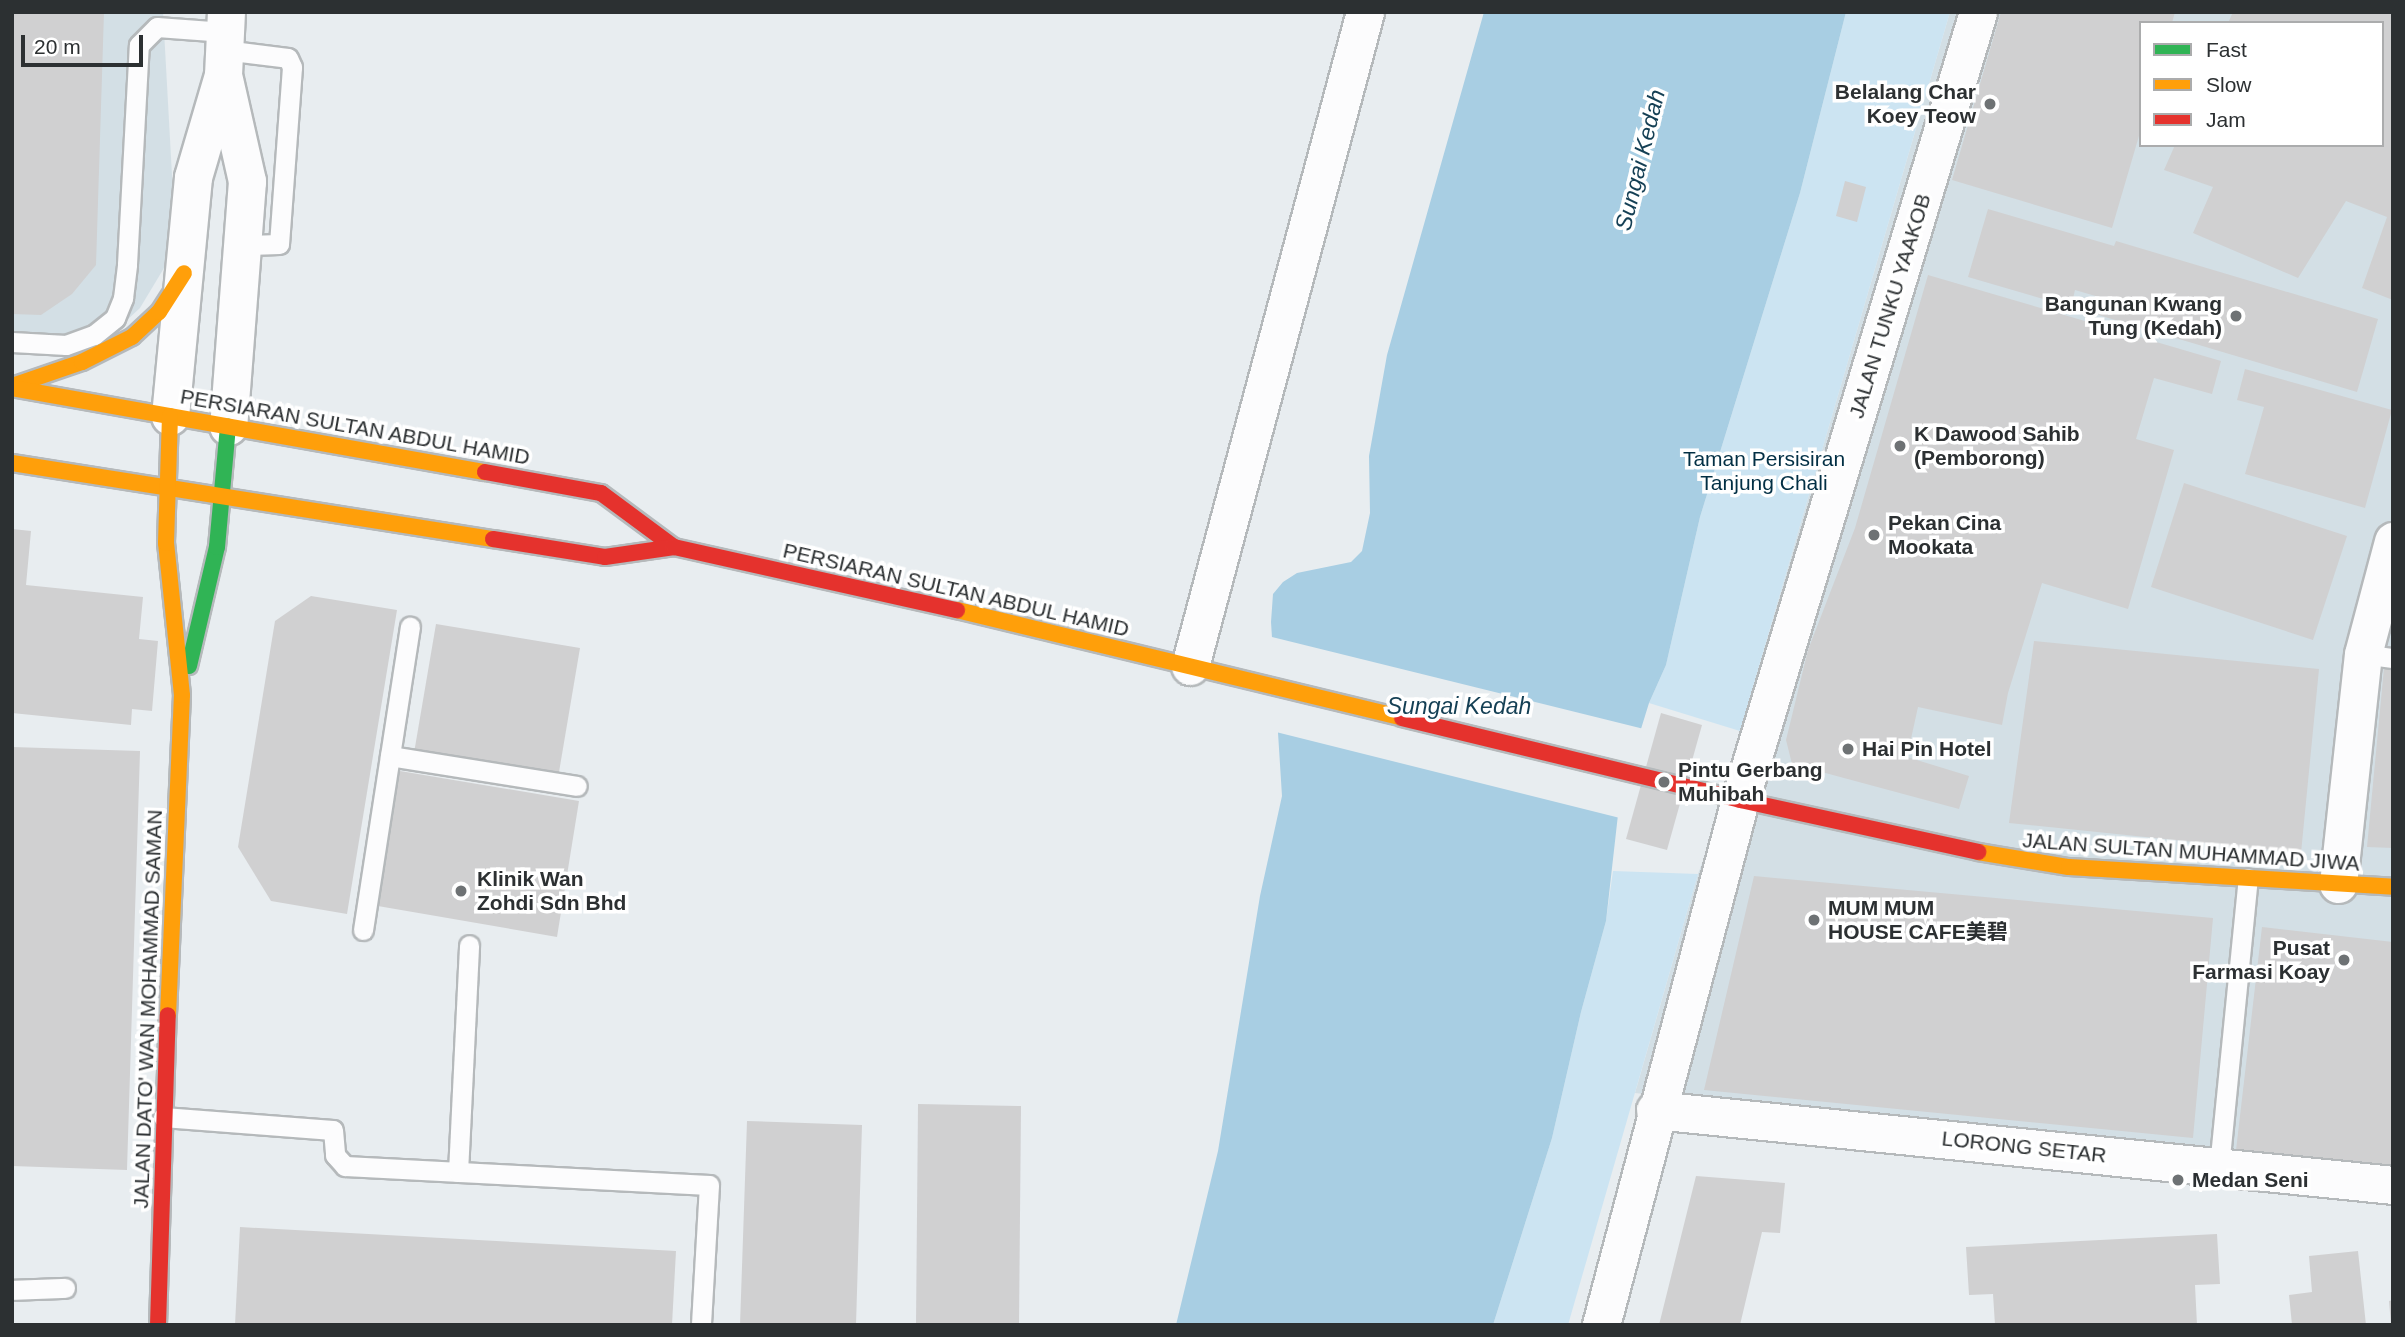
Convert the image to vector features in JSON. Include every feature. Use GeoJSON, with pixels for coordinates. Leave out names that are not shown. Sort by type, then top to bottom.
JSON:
{"type":"FeatureCollection","features":[{"type":"Feature","properties":{"kind":"main road"},"geometry":{"type":"LineString","coordinates":[[12,387],[82,362],[132,337],[159,312],[184,273]]}},
{"type":"Feature","properties":{"kind":"main road","name":"PERSIARAN SULTAN ABDUL HAMID"},"geometry":{"type":"LineString","coordinates":[[12,387],[601,493],[674,547]]}},
{"type":"Feature","properties":{"kind":"main road","name":"JALAN DATO' WAN MOHAMMAD SAMAN"},"geometry":{"type":"LineString","coordinates":[[158,1325],[163,1117],[182,695],[166,543],[170,416]]}},
{"type":"Feature","properties":{"kind":"main road","name":"JALAN DATO' WAN MOHAMMAD SAMAN"},"geometry":{"type":"LineString","coordinates":[[182,695],[217,547],[224,497],[228,426]]}},
{"type":"Feature","properties":{"kind":"main road","name":"PERSIARAN SULTAN ABDUL HAMID"},"geometry":{"type":"LineString","coordinates":[[12,463],[605,557],[674,547],[1229,675],[1699,790]]}},
{"type":"Feature","properties":{"kind":"main road","name":"JALAN SULTAN MUHAMMAD JIWA"},"geometry":{"type":"LineString","coordinates":[[1699,790],[2017,861],[2069,867],[2393,887]]}},
{"type":"Feature","properties":{"kind":"street"},"geometry":{"type":"LineString","coordinates":[[1190,666],[1365,12]]}},
{"type":"Feature","properties":{"kind":"street","name":"JALAN TUNKU YAAKOB"},"geometry":{"type":"LineString","coordinates":[[1601,1325],[1655,1110],[1740,800],[1978,12]]}},
{"type":"Feature","properties":{"kind":"street"},"geometry":{"type":"LineString","coordinates":[[224,42],[247,181],[228,426]]}},
{"type":"Feature","properties":{"kind":"street"},"geometry":{"type":"LineString","coordinates":[[170,416],[193,177],[224,42]]}},
{"type":"Feature","properties":{"kind":"street"},"geometry":{"type":"LineString","coordinates":[[2338,884],[2378,656],[2393,541]]}},
{"type":"Feature","properties":{"kind":"street","name":"LORONG SETAR"},"geometry":{"type":"LineString","coordinates":[[1655,1110],[2393,1185]]}},
{"type":"Feature","properties":{"kind":"lane"},"geometry":{"type":"LineString","coordinates":[[12,342],[66,345],[94,335],[116,318],[127,264],[139,45],[157,27],[288,58],[292,66],[279,244],[241,245]]}},
{"type":"Feature","properties":{"kind":"lane"},"geometry":{"type":"LineString","coordinates":[[363,930],[410,627]]}},
{"type":"Feature","properties":{"kind":"lane"},"geometry":{"type":"LineString","coordinates":[[390,756],[577,786]]}},
{"type":"Feature","properties":{"kind":"lane"},"geometry":{"type":"LineString","coordinates":[[2219,1167],[2248,878]]}},
{"type":"Feature","properties":{"kind":"lane"},"geometry":{"type":"LineString","coordinates":[[458,1172],[469,945]]}},
{"type":"Feature","properties":{"kind":"lane"},"geometry":{"type":"LineString","coordinates":[[163,1117],[333,1130],[335,1155],[345,1166],[709,1185],[705,1216],[701,1325]]}},
{"type":"Feature","properties":{"kind":"lane"},"geometry":{"type":"LineString","coordinates":[[12,1290],[65,1288]]}},
{"type":"Feature","properties":{"kind":"shaded area"},"geometry":{"type":"Polygon","coordinates":[[[12,12],[163,12],[176,248],[140,308],[101,344],[12,336],[12,12]]]}},
{"type":"Feature","properties":{"kind":"shaded area"},"geometry":{"type":"Polygon","coordinates":[[[1950,12],[2393,12],[2393,1173],[1635,1093],[1698,874],[1742,756],[1740,731],[1950,12]]]}},
{"type":"Feature","properties":{"kind":"green space","name":"Taman Persisiran Tanjung Chali"},"geometry":{"type":"Polygon","coordinates":[[[1846,12],[1950,12],[1740,731],[1649,703],[1666,665],[1700,517],[1800,193],[1846,12]]]}},
{"type":"Feature","properties":{"kind":"green space"},"geometry":{"type":"Polygon","coordinates":[[[1613,871],[1698,874],[1568,1325],[1493,1325],[1552,1138],[1581,1012],[1606,921],[1613,871]]]}},
{"type":"Feature","properties":{"kind":"water","name":"Sungai Kedah"},"geometry":{"type":"Polygon","coordinates":[[[1484,12],[1846,12],[1800,193],[1700,517],[1666,665],[1649,703],[1620,797],[1606,921],[1581,1012],[1552,1138],[1493,1325],[1176,1325],[1218,1151],[1260,896],[1282,796],[1271,622],[1273,594],[1283,582],[1297,573],[1351,562],[1362,551],[1370,513],[1369,456],[1387,355],[1484,12]]]}},
{"type":"Feature","properties":{"kind":"pier"},"geometry":{"type":"Polygon","coordinates":[[[1268,636],[1644,729],[1620,818],[1276,732],[1268,636]]]}},
{"type":"Feature","properties":{"kind":"building"},"geometry":{"type":"Polygon","coordinates":[[[12,12],[104,12],[96,265],[72,294],[41,315],[12,314],[12,12]]]}},
{"type":"Feature","properties":{"kind":"building"},"geometry":{"type":"Polygon","coordinates":[[[2001,12],[2175,12],[2173,21],[2139,21],[2139,136],[2112,228],[1952,180],[2001,12]]]}},
{"type":"Feature","properties":{"kind":"building"},"geometry":{"type":"Polygon","coordinates":[[[2233,12],[2393,12],[2393,300],[2362,288],[2387,217],[2346,201],[2298,278],[2193,233],[2213,187],[2164,170],[2174,147],[2384,147],[2384,21],[2229,21],[2233,12]]]}},
{"type":"Feature","properties":{"kind":"building"},"geometry":{"type":"Polygon","coordinates":[[[1845,181],[1866,187],[1857,222],[1836,216],[1845,181]]]}},
{"type":"Feature","properties":{"kind":"building","name":"Bangunan Kwang Tung (Kedah)"},"geometry":{"type":"Polygon","coordinates":[[[1988,209],[2114,246],[2116,241],[2378,319],[2357,392],[2095,314],[2099,297],[2075,290],[2071,307],[1968,277],[1988,209]]]}},
{"type":"Feature","properties":{"kind":"building"},"geometry":{"type":"Polygon","coordinates":[[[1928,275],[2221,361],[2212,394],[2154,378],[2136,439],[2174,450],[2128,609],[2042,583],[2008,693],[2002,725],[1918,707],[1907,757],[1969,776],[1959,809],[1792,764],[1786,740],[1808,650],[1855,528],[1928,275]]]}},
{"type":"Feature","properties":{"kind":"building"},"geometry":{"type":"Polygon","coordinates":[[[2245,369],[2392,410],[2365,508],[2245,474],[2264,407],[2237,400],[2245,369]]]}},
{"type":"Feature","properties":{"kind":"building"},"geometry":{"type":"Polygon","coordinates":[[[2184,483],[2347,536],[2313,640],[2151,587],[2184,483]]]}},
{"type":"Feature","properties":{"kind":"building"},"geometry":{"type":"Polygon","coordinates":[[[12,529],[31,531],[26,585],[143,597],[139,639],[158,641],[152,711],[132,709],[131,725],[12,713],[12,529]]]}},
{"type":"Feature","properties":{"kind":"building"},"geometry":{"type":"Polygon","coordinates":[[[311,596],[397,610],[347,914],[271,901],[238,847],[275,621],[311,596]]]}},
{"type":"Feature","properties":{"kind":"building"},"geometry":{"type":"Polygon","coordinates":[[[436,624],[580,648],[558,778],[414,753],[436,624]]]}},
{"type":"Feature","properties":{"kind":"building"},"geometry":{"type":"Polygon","coordinates":[[[2034,641],[2319,669],[2301,853],[2009,823],[2034,641]]]}},
{"type":"Feature","properties":{"kind":"building"},"geometry":{"type":"Polygon","coordinates":[[[2384,668],[2393,669],[2393,848],[2367,847],[2384,668]]]}},
{"type":"Feature","properties":{"kind":"building","name":"Pintu Gerbang Muhibah"},"geometry":{"type":"Polygon","coordinates":[[[1661,713],[1702,725],[1667,850],[1626,839],[1661,713]]]}},
{"type":"Feature","properties":{"kind":"building"},"geometry":{"type":"Polygon","coordinates":[[[12,747],[140,751],[127,1170],[12,1166],[12,747]]]}},
{"type":"Feature","properties":{"kind":"building"},"geometry":{"type":"Polygon","coordinates":[[[394,770],[579,801],[557,937],[372,905],[394,770]]]}},
{"type":"Feature","properties":{"kind":"building"},"geometry":{"type":"Polygon","coordinates":[[[1754,876],[2213,918],[2193,1138],[1704,1090],[1754,876]]]}},
{"type":"Feature","properties":{"kind":"building"},"geometry":{"type":"Polygon","coordinates":[[[2262,927],[2393,942],[2393,1177],[2235,1159],[2262,927]]]}},
{"type":"Feature","properties":{"kind":"building"},"geometry":{"type":"Polygon","coordinates":[[[918,1104],[1021,1106],[1019,1325],[916,1325],[918,1104]]]}},
{"type":"Feature","properties":{"kind":"building"},"geometry":{"type":"Polygon","coordinates":[[[747,1121],[862,1125],[856,1325],[740,1325],[747,1121]]]}},
{"type":"Feature","properties":{"kind":"building"},"geometry":{"type":"Polygon","coordinates":[[[1696,1176],[1785,1183],[1780,1233],[1762,1232],[1740,1325],[1659,1325],[1696,1176]]]}},
{"type":"Feature","properties":{"kind":"building"},"geometry":{"type":"Polygon","coordinates":[[[240,1227],[676,1251],[672,1325],[235,1325],[240,1227]]]}},
{"type":"Feature","properties":{"kind":"building"},"geometry":{"type":"Polygon","coordinates":[[[2217,1234],[2220,1284],[2195,1285],[2197,1325],[1995,1325],[1993,1294],[1969,1295],[1966,1247],[2217,1234]]]}},
{"type":"Feature","properties":{"kind":"building"},"geometry":{"type":"Polygon","coordinates":[[[2358,1251],[2366,1325],[2292,1325],[2289,1295],[2312,1292],[2309,1256],[2358,1251]]]}},
{"type":"Feature","properties":{"kind":"building"},"geometry":{"type":"Polygon","coordinates":[[[2393,1300],[2393,1325],[2391,1325],[2389,1301],[2393,1300]]]}},
{"type":"Feature","properties":{"kind":"traffic: fast"},"geometry":{"type":"LineString","coordinates":[[189,666],[217,547],[228,426]]}},
{"type":"Feature","properties":{"kind":"traffic: slow"},"geometry":{"type":"LineString","coordinates":[[12,386],[82,362],[132,337],[159,312],[184,273]]}},
{"type":"Feature","properties":{"kind":"traffic: slow"},"geometry":{"type":"LineString","coordinates":[[12,388],[485,472]]}},
{"type":"Feature","properties":{"kind":"traffic: slow"},"geometry":{"type":"LineString","coordinates":[[168,1015],[182,695],[166,543],[170,416]]}},
{"type":"Feature","properties":{"kind":"traffic: slow"},"geometry":{"type":"LineString","coordinates":[[12,463],[493,539]]}},
{"type":"Feature","properties":{"kind":"traffic: slow"},"geometry":{"type":"LineString","coordinates":[[957,610],[1402,718]]}},
{"type":"Feature","properties":{"kind":"traffic: slow"},"geometry":{"type":"LineString","coordinates":[[1978,852],[2069,867],[2393,887]]}},
{"type":"Feature","properties":{"kind":"traffic: jam"},"geometry":{"type":"LineString","coordinates":[[485,472],[601,493],[674,547]]}},
{"type":"Feature","properties":{"kind":"traffic: jam"},"geometry":{"type":"LineString","coordinates":[[493,539],[605,557],[674,547],[957,610]]}},
{"type":"Feature","properties":{"kind":"traffic: jam"},"geometry":{"type":"LineString","coordinates":[[1402,718],[1740,800],[1978,852]]}},
{"type":"Feature","properties":{"kind":"traffic: jam"},"geometry":{"type":"LineString","coordinates":[[158,1325],[168,1015]]}},
{"type":"Feature","properties":{"kind":"place","name":"Belalang Char Koey Teow"},"geometry":{"type":"Point","coordinates":[1990,104]}},
{"type":"Feature","properties":{"kind":"place","name":"Bangunan Kwang Tung (Kedah)"},"geometry":{"type":"Point","coordinates":[2236,316]}},
{"type":"Feature","properties":{"kind":"place","name":"K Dawood Sahib (Pemborong)"},"geometry":{"type":"Point","coordinates":[1900,446]}},
{"type":"Feature","properties":{"kind":"place","name":"Pekan Cina Mookata"},"geometry":{"type":"Point","coordinates":[1874,535]}},
{"type":"Feature","properties":{"kind":"place","name":"Hai Pin Hotel"},"geometry":{"type":"Point","coordinates":[1848,749]}},
{"type":"Feature","properties":{"kind":"place","name":"Pintu Gerbang Muhibah"},"geometry":{"type":"Point","coordinates":[1664,782]}},
{"type":"Feature","properties":{"kind":"place","name":"Klinik Wan Zohdi Sdn Bhd"},"geometry":{"type":"Point","coordinates":[461,891]}},
{"type":"Feature","properties":{"kind":"place","name":"MUM MUM HOUSE CAFE美碧"},"geometry":{"type":"Point","coordinates":[1814,920]}},
{"type":"Feature","properties":{"kind":"place","name":"Pusat Farmasi Koay"},"geometry":{"type":"Point","coordinates":[2344,960]}},
{"type":"Feature","properties":{"kind":"place","name":"Medan Seni"},"geometry":{"type":"Point","coordinates":[2178,1180]}}]}
